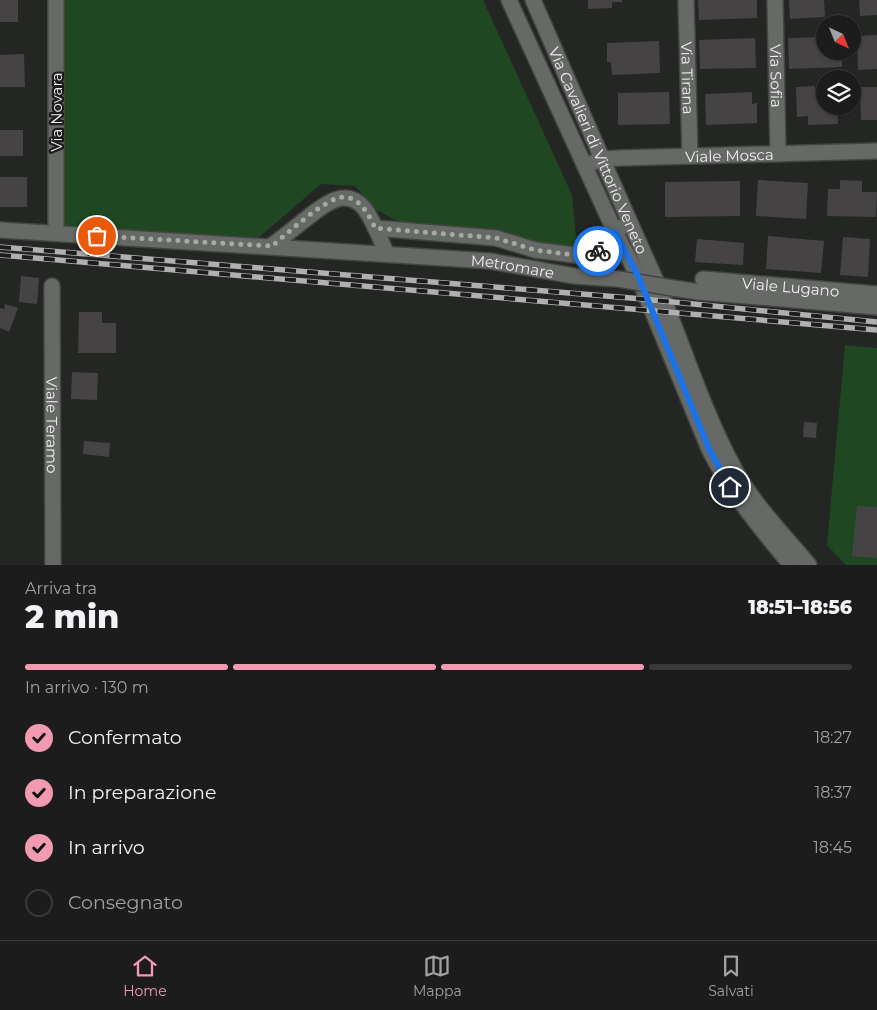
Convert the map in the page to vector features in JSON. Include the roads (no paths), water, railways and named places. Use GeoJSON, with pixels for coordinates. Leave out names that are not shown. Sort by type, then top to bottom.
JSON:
{"type":"FeatureCollection","features":[{"type":"Feature","properties":{"kind":"street","name":"Via Novara"},"geometry":{"type":"LineString","coordinates":[[56,0],[56,224]]}},
{"type":"Feature","properties":{"kind":"street","name":"Via Cavalieri di Vittorio Veneto"},"geometry":{"type":"LineString","coordinates":[[509,0],[615,232],[638,276],[706,442],[727,470],[759,504],[809,565]]}},
{"type":"Feature","properties":{"kind":"street","name":"Via Cavalieri di Vittorio Veneto"},"geometry":{"type":"LineString","coordinates":[[533,0],[653,275],[706,406],[727,470],[756,523],[791,565]]}},
{"type":"Feature","properties":{"kind":"street","name":"Via Tirana"},"geometry":{"type":"LineString","coordinates":[[686,0],[690,156]]}},
{"type":"Feature","properties":{"kind":"street","name":"Via Sofia"},"geometry":{"type":"LineString","coordinates":[[775,0],[778,154]]}},
{"type":"Feature","properties":{"kind":"street","name":"Viale Mosca"},"geometry":{"type":"LineString","coordinates":[[584,165],[604,159],[877,151]]}},
{"type":"Feature","properties":{"kind":"street"},"geometry":{"type":"LineString","coordinates":[[272,246],[327,202],[343,197],[355,200],[363,207],[386,253]]}},
{"type":"Feature","properties":{"kind":"street","name":"Metromare"},"geometry":{"type":"LineString","coordinates":[[375,228],[496,238],[535,250],[583,256],[603,249],[615,232],[629,223]]}},
{"type":"Feature","properties":{"kind":"street","name":"Metromare"},"geometry":{"type":"LineString","coordinates":[[0,230],[490,261],[574,276],[618,279],[699,292],[877,307]]}},
{"type":"Feature","properties":{"kind":"street","name":"Viale Lugano"},"geometry":{"type":"LineString","coordinates":[[703,279],[877,294]]}},
{"type":"Feature","properties":{"kind":"street","name":"Viale Teramo"},"geometry":{"type":"LineString","coordinates":[[52,286],[53,565]]}},
{"type":"Feature","properties":{"kind":"railway"},"geometry":{"type":"LineString","coordinates":[[0,247],[643,299],[877,322]]}},
{"type":"Feature","properties":{"kind":"railway"},"geometry":{"type":"LineString","coordinates":[[0,255],[877,330]]}}]}
